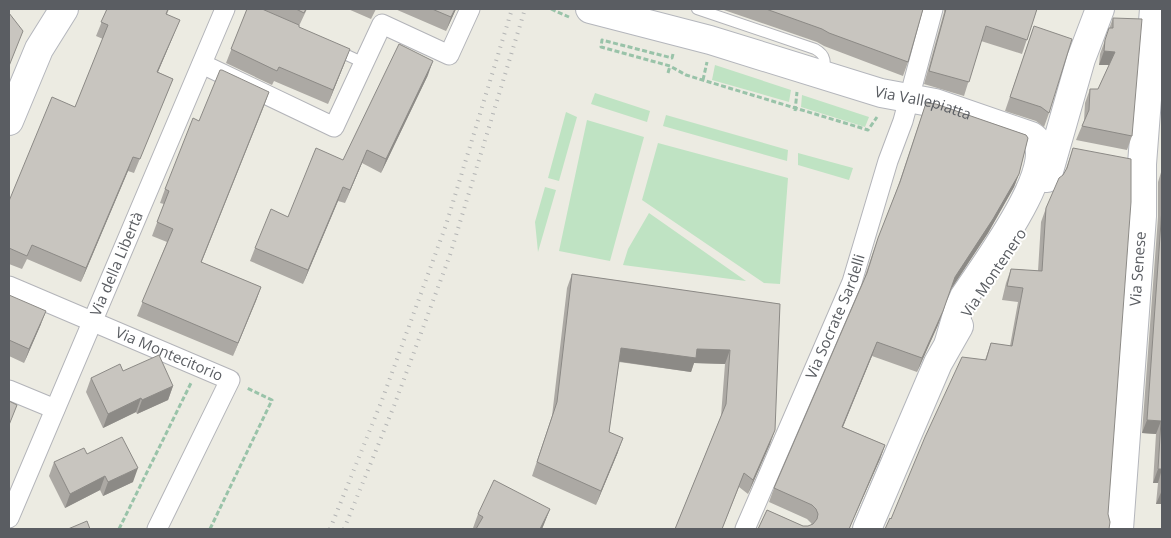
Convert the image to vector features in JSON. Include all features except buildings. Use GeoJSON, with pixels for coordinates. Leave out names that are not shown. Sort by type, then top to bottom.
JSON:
{"type":"FeatureCollection","features":[{"type":"Feature","properties":{"kind":"main road"},"geometry":{"type":"LineString","coordinates":[[39,49],[44,22],[43,9]]}},
{"type":"Feature","properties":{"kind":"main road"},"geometry":{"type":"LineString","coordinates":[[9,121],[39,49],[64,9]]}},
{"type":"Feature","properties":{"kind":"main road","name":"Via Vallepiatta"},"geometry":{"type":"LineString","coordinates":[[590,9],[710,40],[813,83],[935,103],[1036,139],[1040,146],[1040,157],[1022,208],[1011,228],[964,297],[949,342]]}},
{"type":"Feature","properties":{"kind":"main road"},"geometry":{"type":"LineString","coordinates":[[1095,20],[1114,9]]}},
{"type":"Feature","properties":{"kind":"main road","name":"Via Senese"},"geometry":{"type":"LineString","coordinates":[[1119,529],[1142,210],[1136,163],[1150,16]]}},
{"type":"Feature","properties":{"kind":"main road","name":"Via Montenero"},"geometry":{"type":"LineString","coordinates":[[867,529],[949,342],[1032,215],[1043,191],[1067,150],[1081,59],[1095,20]]}},
{"type":"Feature","properties":{"kind":"street","name":"Via della Libertà"},"geometry":{"type":"LineString","coordinates":[[9,518],[225,9]]}},
{"type":"Feature","properties":{"kind":"street"},"geometry":{"type":"LineString","coordinates":[[202,64],[334,127],[382,24],[449,55],[470,9]]}},
{"type":"Feature","properties":{"kind":"street","name":"Via Socrate Sardelli"},"geometry":{"type":"LineString","coordinates":[[745,529],[762,512],[849,289],[888,161],[903,121],[933,9]]}},
{"type":"Feature","properties":{"kind":"street","name":"Via Montecitorio"},"geometry":{"type":"LineString","coordinates":[[9,286],[230,380],[157,529]]}},
{"type":"Feature","properties":{"kind":"street"},"geometry":{"type":"LineString","coordinates":[[9,390],[55,409]]}},
{"type":"Feature","properties":{"kind":"lane"},"geometry":{"type":"LineString","coordinates":[[697,9],[815,49],[821,53],[825,62],[813,83]]}},
{"type":"Feature","properties":{"kind":"lane"},"geometry":{"type":"LineString","coordinates":[[330,47],[364,63]]}},
{"type":"Feature","properties":{"kind":"path"},"geometry":{"type":"LineString","coordinates":[[708,60],[703,80],[795,110],[868,130],[878,117],[869,114]]}},
{"type":"Feature","properties":{"kind":"path"},"geometry":{"type":"LineString","coordinates":[[668,73],[670,66]]}},
{"type":"Feature","properties":{"kind":"path"},"geometry":{"type":"LineString","coordinates":[[795,110],[797,89],[813,83]]}},
{"type":"Feature","properties":{"kind":"path"},"geometry":{"type":"LineString","coordinates":[[119,529],[198,367]]}},
{"type":"Feature","properties":{"kind":"path"},"geometry":{"type":"LineString","coordinates":[[210,529],[272,400],[230,380]]}},
{"type":"Feature","properties":{"kind":"green space"},"geometry":{"type":"Polygon","coordinates":[[[715,65],[791,90],[789,102],[712,80],[715,65]]]}},
{"type":"Feature","properties":{"kind":"green space"},"geometry":{"type":"Polygon","coordinates":[[[595,93],[650,111],[647,122],[591,104],[595,93]]]}},
{"type":"Feature","properties":{"kind":"green space"},"geometry":{"type":"Polygon","coordinates":[[[802,95],[869,117],[865,127],[801,107],[802,95]]]}},
{"type":"Feature","properties":{"kind":"green space"},"geometry":{"type":"Polygon","coordinates":[[[566,112],[577,117],[559,181],[548,178],[566,112]]]}},
{"type":"Feature","properties":{"kind":"green space"},"geometry":{"type":"Polygon","coordinates":[[[666,115],[788,150],[787,161],[663,126],[666,115]]]}},
{"type":"Feature","properties":{"kind":"green space"},"geometry":{"type":"Polygon","coordinates":[[[587,120],[644,137],[610,261],[559,251],[587,120]]]}},
{"type":"Feature","properties":{"kind":"green space"},"geometry":{"type":"Polygon","coordinates":[[[658,143],[788,178],[780,284],[764,283],[642,200],[658,143]]]}},
{"type":"Feature","properties":{"kind":"green space"},"geometry":{"type":"Polygon","coordinates":[[[798,153],[853,168],[849,180],[798,165],[798,153]]]}},
{"type":"Feature","properties":{"kind":"green space"},"geometry":{"type":"Polygon","coordinates":[[[545,187],[556,190],[538,252],[535,222],[545,187]]]}},
{"type":"Feature","properties":{"kind":"green space"},"geometry":{"type":"Polygon","coordinates":[[[649,213],[746,281],[623,265],[628,249],[649,213]]]}},
{"type":"Feature","properties":{"kind":"railway"},"geometry":{"type":"LineString","coordinates":[[330,529],[382,400],[446,225],[512,9]]}},
{"type":"Feature","properties":{"kind":"railway"},"geometry":{"type":"LineString","coordinates":[[344,529],[394,406],[450,255],[525,9]]}}]}
